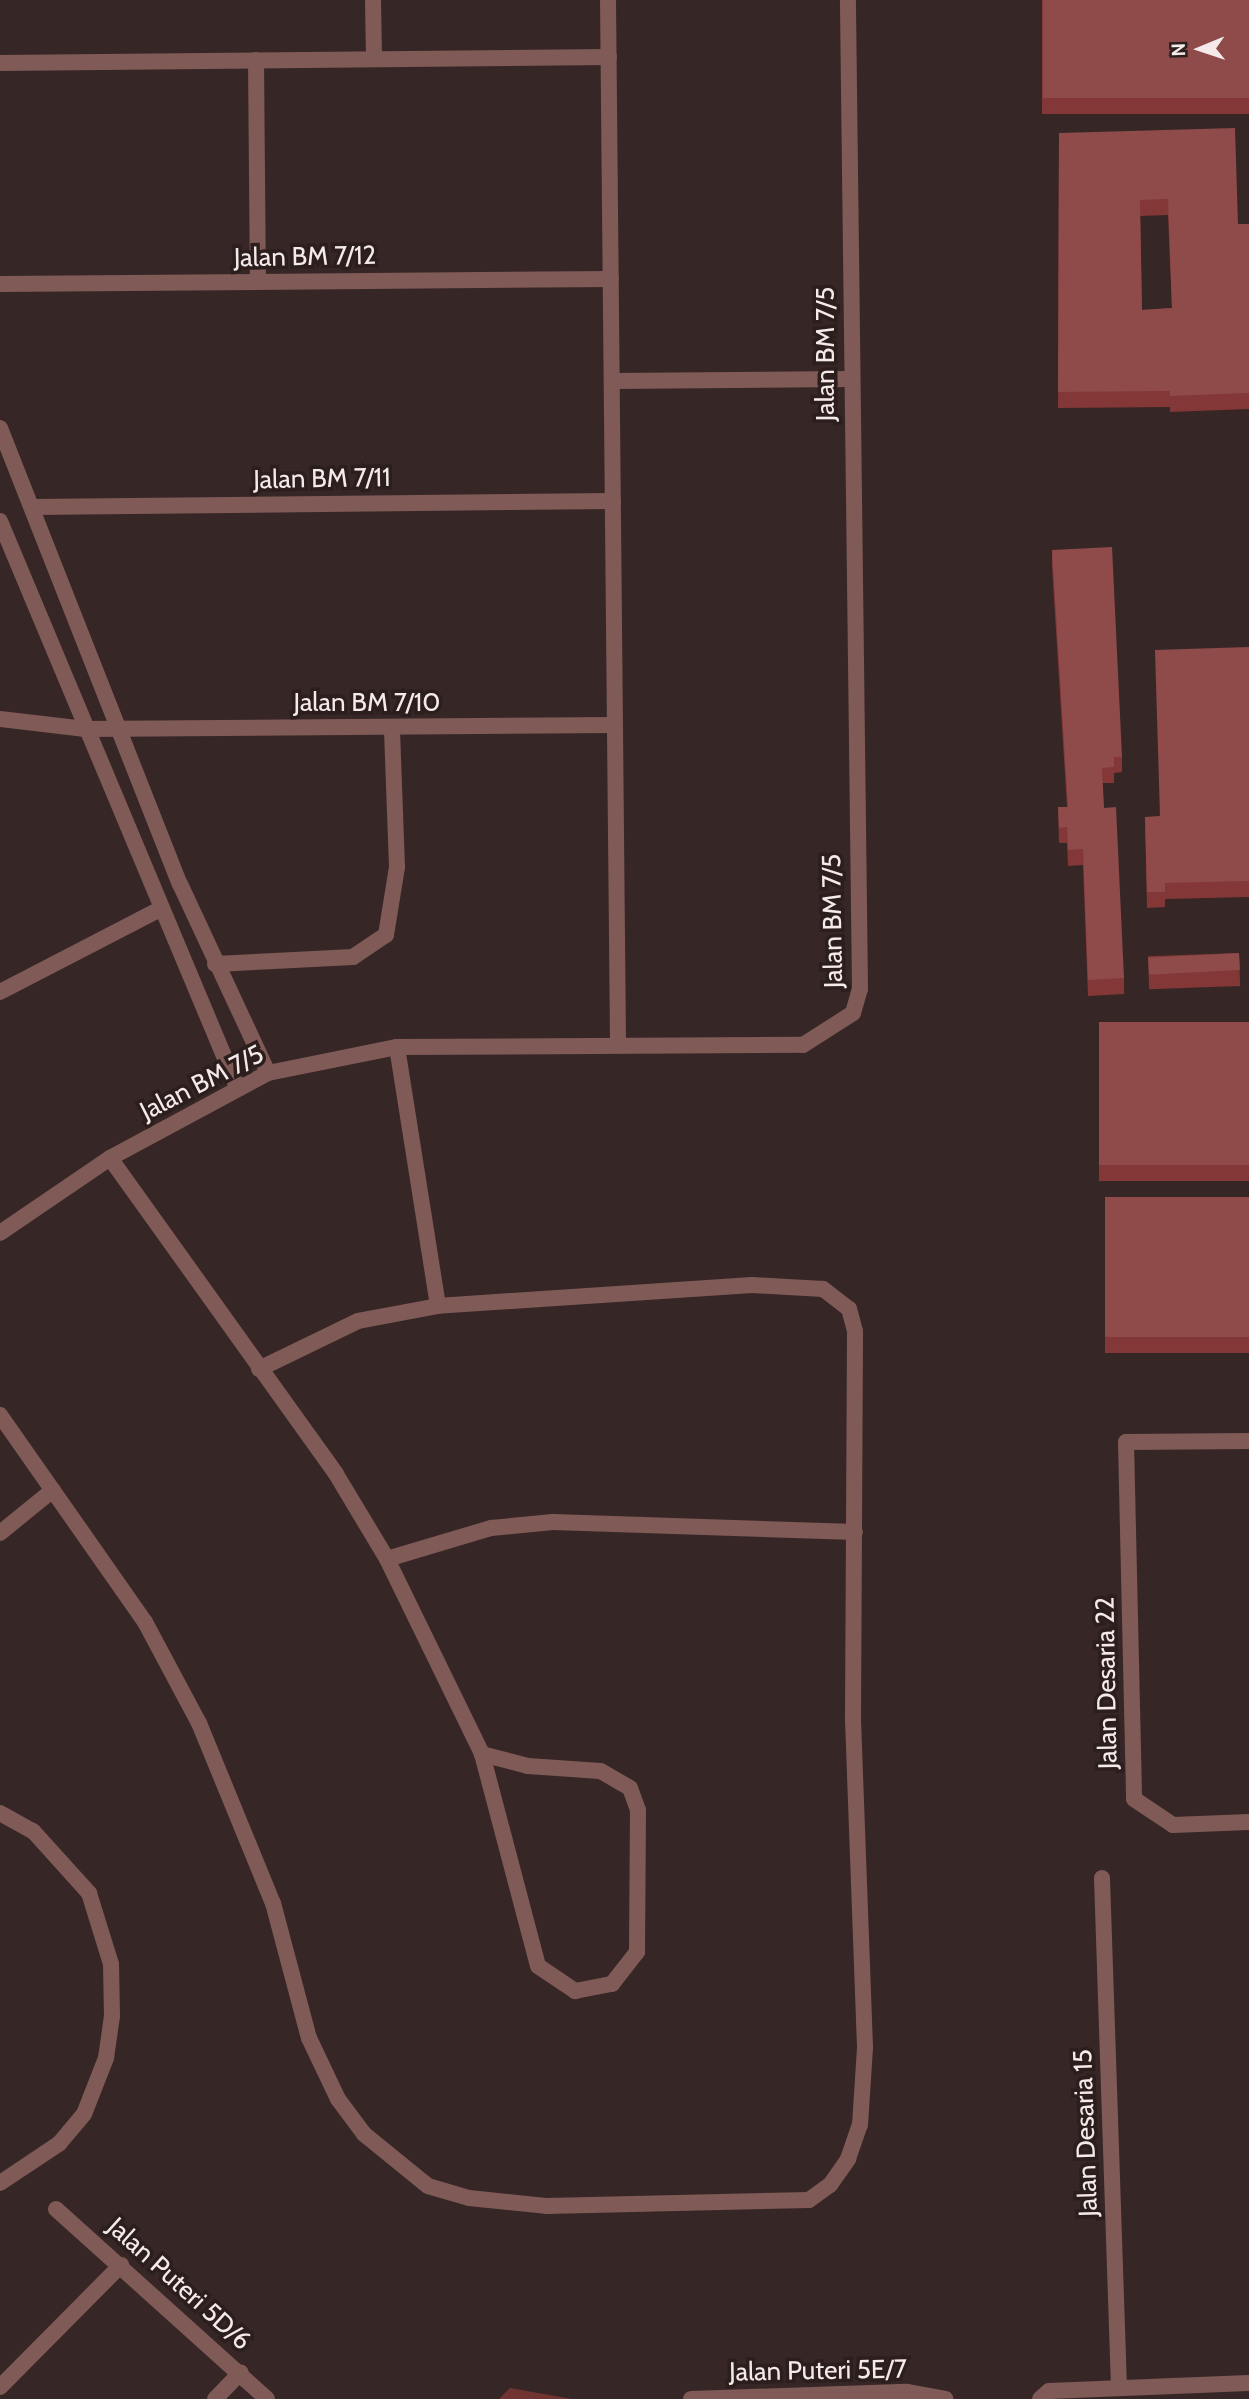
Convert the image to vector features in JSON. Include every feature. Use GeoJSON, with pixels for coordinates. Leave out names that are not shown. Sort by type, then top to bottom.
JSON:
{"type":"FeatureCollection","features":[{"type":"Feature","properties":{"kind":"street"},"geometry":{"type":"LineString","coordinates":[[373,0],[374,59]]}},
{"type":"Feature","properties":{"kind":"street"},"geometry":{"type":"LineString","coordinates":[[608,0],[618,1042]]}},
{"type":"Feature","properties":{"kind":"street","name":"Jalan BM 7/5"},"geometry":{"type":"LineString","coordinates":[[0,1233],[110,1158],[237,1087],[268,1073],[397,1047],[618,1042],[803,1045],[841,1025],[857,1006],[848,0]]}},
{"type":"Feature","properties":{"kind":"street"},"geometry":{"type":"LineString","coordinates":[[0,62],[609,57]]}},
{"type":"Feature","properties":{"kind":"street"},"geometry":{"type":"LineString","coordinates":[[256,60],[258,282]]}},
{"type":"Feature","properties":{"kind":"street","name":"Jalan BM 7/12"},"geometry":{"type":"LineString","coordinates":[[0,284],[611,279]]}},
{"type":"Feature","properties":{"kind":"street"},"geometry":{"type":"LineString","coordinates":[[612,381],[850,379]]}},
{"type":"Feature","properties":{"kind":"street"},"geometry":{"type":"LineString","coordinates":[[0,428],[215,964],[268,1073]]}},
{"type":"Feature","properties":{"kind":"street","name":"Jalan BM 7/11"},"geometry":{"type":"LineString","coordinates":[[32,507],[613,501]]}},
{"type":"Feature","properties":{"kind":"street"},"geometry":{"type":"LineString","coordinates":[[0,520],[158,910],[237,1087]]}},
{"type":"Feature","properties":{"kind":"street","name":"Jalan BM 7/10"},"geometry":{"type":"LineString","coordinates":[[0,719],[85,729],[615,725]]}},
{"type":"Feature","properties":{"kind":"street"},"geometry":{"type":"LineString","coordinates":[[215,964],[353,957],[386,935],[397,867],[391,728]]}},
{"type":"Feature","properties":{"kind":"street"},"geometry":{"type":"LineString","coordinates":[[0,992],[158,910]]}},
{"type":"Feature","properties":{"kind":"street"},"geometry":{"type":"LineString","coordinates":[[397,1047],[438,1306]]}},
{"type":"Feature","properties":{"kind":"street"},"geometry":{"type":"LineString","coordinates":[[110,1158],[336,1474],[387,1559],[482,1754],[538,1965],[575,1991],[612,1984],[637,1951],[638,1810],[630,1788],[612,1774],[482,1754]]}},
{"type":"Feature","properties":{"kind":"street"},"geometry":{"type":"LineString","coordinates":[[0,1415],[145,1622],[199,1723],[273,1903],[309,2038],[338,2099],[364,2134],[428,2186],[470,2198],[546,2206],[809,2200],[830,2185],[848,2159],[860,2125],[865,2047],[853,1718],[855,1331],[849,1309],[834,1293],[752,1285],[438,1306],[358,1321],[259,1369]]}},
{"type":"Feature","properties":{"kind":"street","name":"Jalan Desaria 22"},"geometry":{"type":"LineString","coordinates":[[1249,1441],[1126,1442],[1134,1799],[1173,1825],[1249,1822]]}},
{"type":"Feature","properties":{"kind":"street"},"geometry":{"type":"LineString","coordinates":[[0,1533],[53,1490]]}},
{"type":"Feature","properties":{"kind":"street"},"geometry":{"type":"LineString","coordinates":[[387,1559],[491,1528],[553,1522],[856,1532]]}},
{"type":"Feature","properties":{"kind":"street"},"geometry":{"type":"LineString","coordinates":[[0,1813],[33,1831],[89,1894],[111,1964],[112,2017],[106,2058],[85,2113],[60,2143],[0,2183]]}},
{"type":"Feature","properties":{"kind":"street","name":"Jalan Desaria 15"},"geometry":{"type":"LineString","coordinates":[[1102,1878],[1119,2387]]}},
{"type":"Feature","properties":{"kind":"street","name":"Jalan Puteri 5D/6"},"geometry":{"type":"LineString","coordinates":[[56,2208],[241,2372],[267,2399]]}},
{"type":"Feature","properties":{"kind":"street"},"geometry":{"type":"LineString","coordinates":[[0,2387],[121,2265]]}},
{"type":"Feature","properties":{"kind":"street"},"geometry":{"type":"LineString","coordinates":[[215,2399],[241,2372]]}},
{"type":"Feature","properties":{"kind":"street"},"geometry":{"type":"LineString","coordinates":[[1040,2399],[1049,2391],[1249,2383]]}},
{"type":"Feature","properties":{"kind":"street","name":"Jalan Puteri 5E/7"},"geometry":{"type":"LineString","coordinates":[[691,2399],[906,2392],[945,2399]]}},
{"type":"Feature","properties":{"kind":"shaded area"},"geometry":{"type":"Polygon","coordinates":[[[510,2388],[572,2399],[499,2399],[510,2388]]]}},
{"type":"Feature","properties":{"kind":"building"},"geometry":{"type":"Polygon","coordinates":[[[1043,0],[1249,0],[1249,98],[1043,98],[1043,0]]]}},
{"type":"Feature","properties":{"kind":"building"},"geometry":{"type":"Polygon","coordinates":[[[1235,128],[1238,224],[1249,224],[1249,393],[1170,396],[1170,391],[1058,392],[1059,133],[1235,128]],[[1168,199],[1140,200],[1142,310],[1172,308],[1168,199]]]}},
{"type":"Feature","properties":{"kind":"building"},"geometry":{"type":"Polygon","coordinates":[[[1112,547],[1122,757],[1114,757],[1114,767],[1102,768],[1104,808],[1116,807],[1124,978],[1088,980],[1083,849],[1068,850],[1067,827],[1059,828],[1058,807],[1068,807],[1052,550],[1112,547]]]}},
{"type":"Feature","properties":{"kind":"building"},"geometry":{"type":"Polygon","coordinates":[[[1249,647],[1249,881],[1165,883],[1165,892],[1147,892],[1145,817],[1160,816],[1155,650],[1249,647]]]}},
{"type":"Feature","properties":{"kind":"building"},"geometry":{"type":"Polygon","coordinates":[[[1239,953],[1240,970],[1149,975],[1148,958],[1239,953]]]}},
{"type":"Feature","properties":{"kind":"building"},"geometry":{"type":"Polygon","coordinates":[[[1099,1022],[1249,1022],[1249,1165],[1099,1165],[1099,1022]]]}},
{"type":"Feature","properties":{"kind":"building"},"geometry":{"type":"Polygon","coordinates":[[[1105,1197],[1249,1197],[1249,1337],[1105,1337],[1105,1197]]]}}]}
